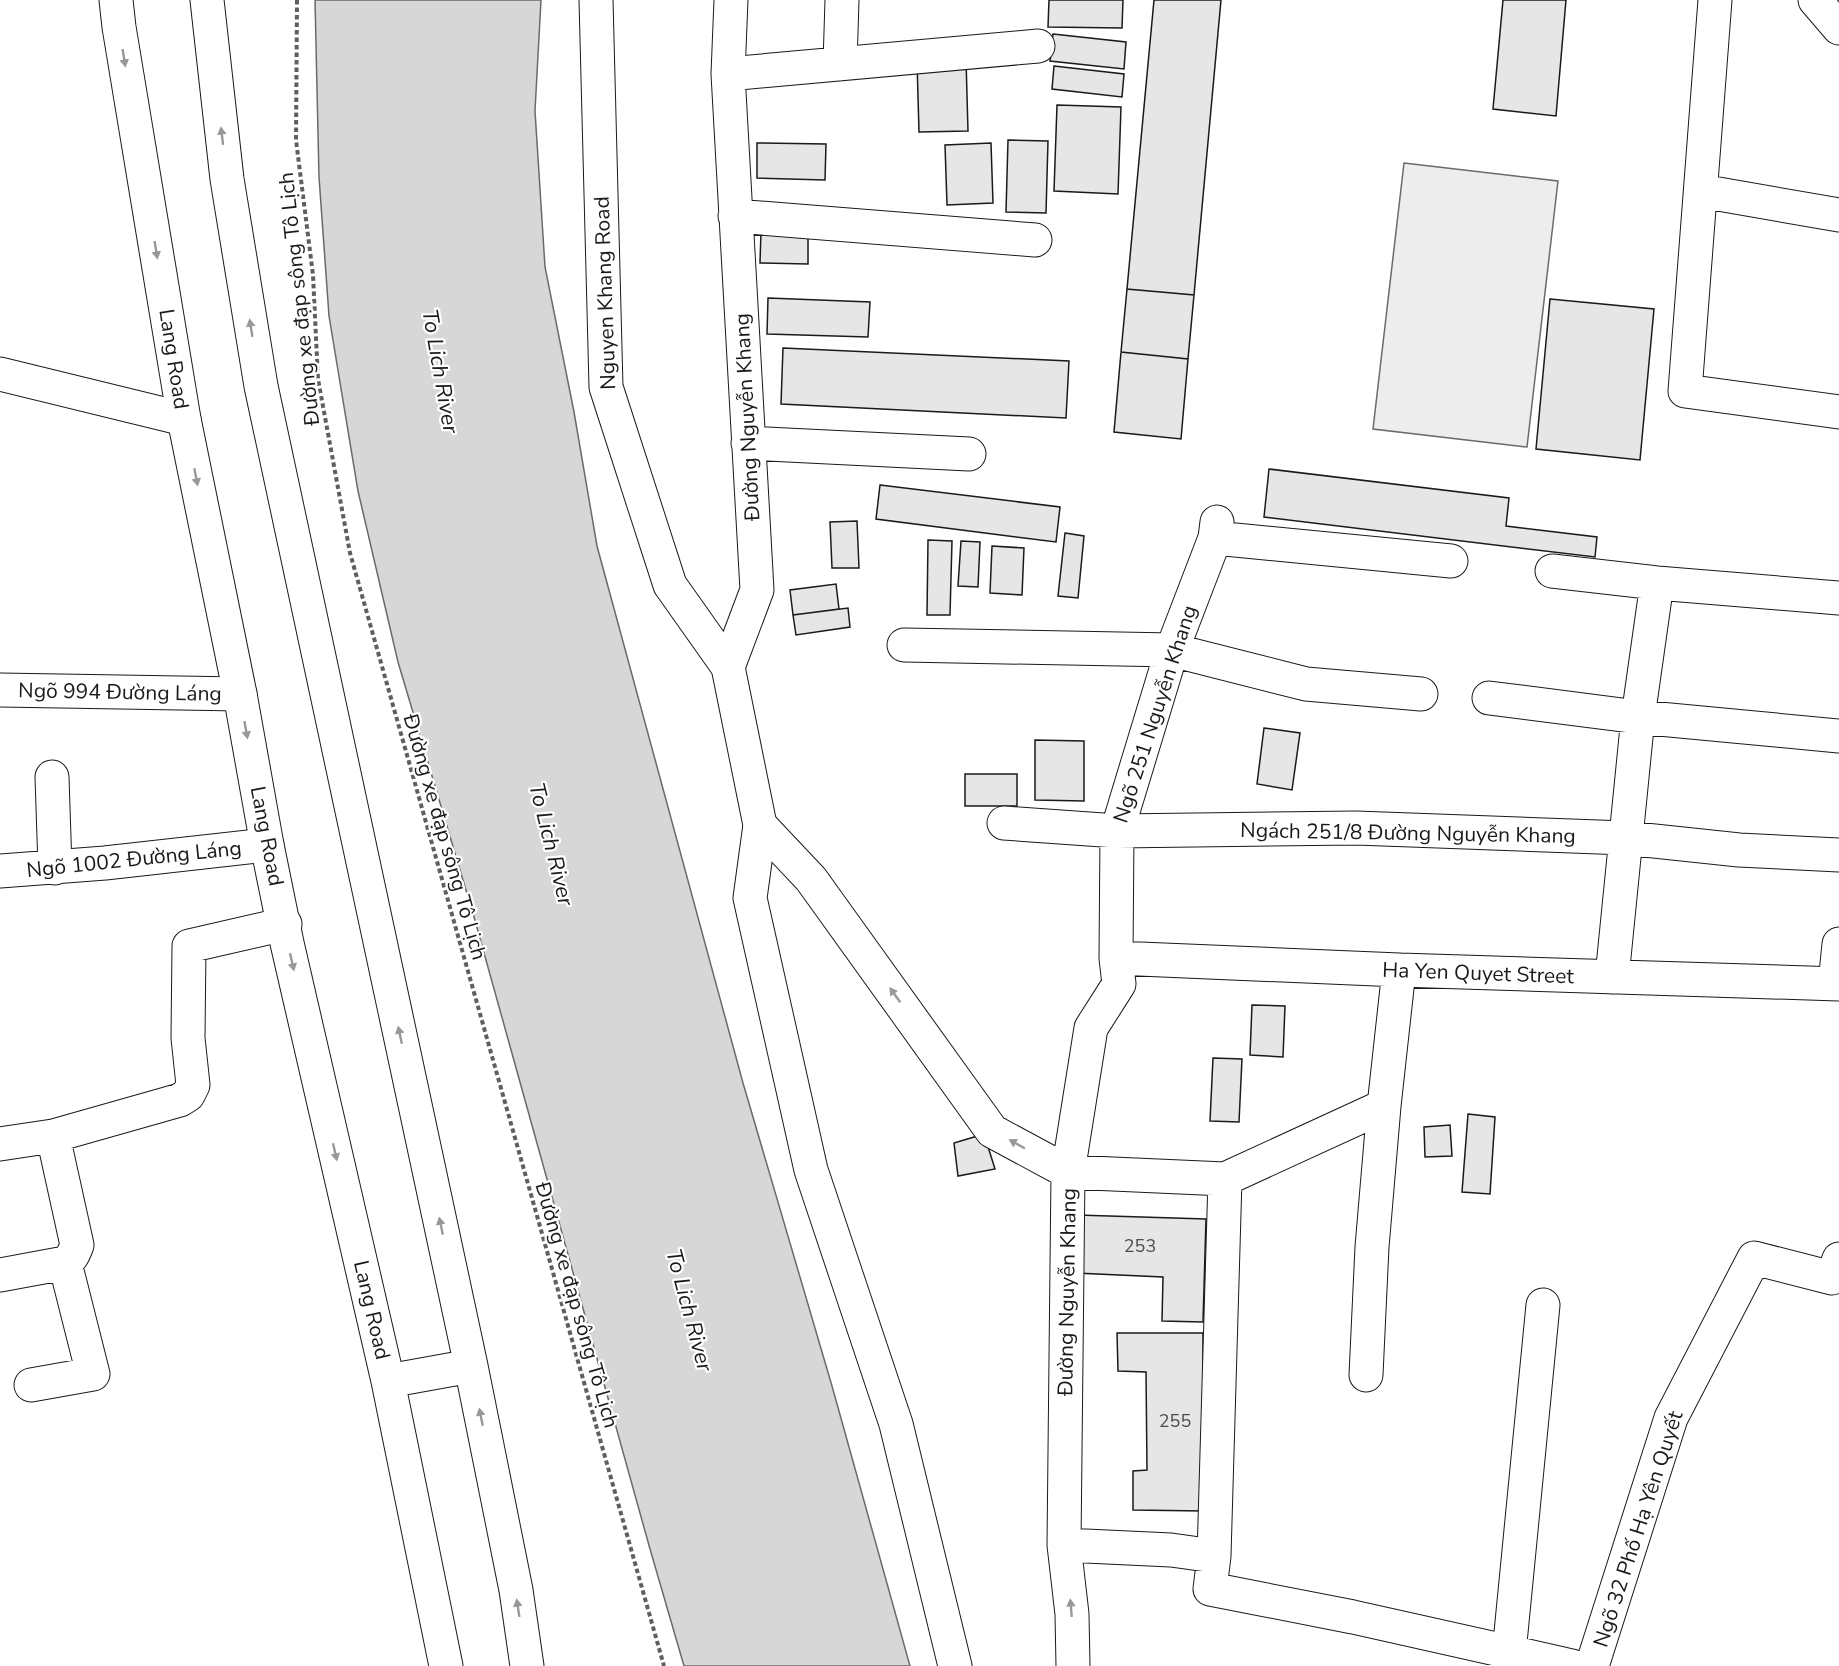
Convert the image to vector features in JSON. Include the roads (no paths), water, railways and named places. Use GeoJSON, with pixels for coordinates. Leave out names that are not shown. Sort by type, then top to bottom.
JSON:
{"type":"FeatureCollection","features":[{"type":"Feature","properties":{"kind":"main road","name":"Lang Road"},"geometry":{"type":"LineString","coordinates":[[116,0],[184,419],[240,694],[267,845],[285,924],[287,943],[388,1381],[446,1666]]}},
{"type":"Feature","properties":{"kind":"main road"},"geometry":{"type":"LineString","coordinates":[[207,0],[227,179],[261,386],[471,1366],[516,1590],[527,1666]]}},
{"type":"Feature","properties":{"kind":"main road","name":"Nguyen Khang Road"},"geometry":{"type":"LineString","coordinates":[[596,0],[606,387],[670,585],[728,667]]}},
{"type":"Feature","properties":{"kind":"main road","name":"Đường Nguyễn Khang"},"geometry":{"type":"LineString","coordinates":[[728,667],[757,590],[728,74],[731,0]]}},
{"type":"Feature","properties":{"kind":"main road"},"geometry":{"type":"LineString","coordinates":[[840,64],[842,0]]}},
{"type":"Feature","properties":{"kind":"main road"},"geometry":{"type":"LineString","coordinates":[[1715,0],[1685,391],[1839,412]]}},
{"type":"Feature","properties":{"kind":"main road"},"geometry":{"type":"LineString","coordinates":[[1815,0],[1839,28]]}},
{"type":"Feature","properties":{"kind":"main road"},"geometry":{"type":"LineString","coordinates":[[728,74],[1038,46]]}},
{"type":"Feature","properties":{"kind":"main road"},"geometry":{"type":"LineString","coordinates":[[1701,191],[1839,215]]}},
{"type":"Feature","properties":{"kind":"main road"},"geometry":{"type":"LineString","coordinates":[[735,216],[1035,240]]}},
{"type":"Feature","properties":{"kind":"main road"},"geometry":{"type":"LineString","coordinates":[[0,374],[184,419]]}},
{"type":"Feature","properties":{"kind":"main road"},"geometry":{"type":"LineString","coordinates":[[748,443],[969,454]]}},
{"type":"Feature","properties":{"kind":"main road","name":"Ngõ 251 Nguyễn Khang"},"geometry":{"type":"LineString","coordinates":[[1068,1172],[1091,1028],[1119,984],[1116,958],[1118,831],[1172,650],[1216,530],[1451,561]]}},
{"type":"Feature","properties":{"kind":"main road"},"geometry":{"type":"LineString","coordinates":[[1552,571],[1839,598]]}},
{"type":"Feature","properties":{"kind":"main road"},"geometry":{"type":"LineString","coordinates":[[1612,977],[1638,717],[1657,582]]}},
{"type":"Feature","properties":{"kind":"main road"},"geometry":{"type":"LineString","coordinates":[[904,645],[1172,650],[1306,684],[1421,694]]}},
{"type":"Feature","properties":{"kind":"main road"},"geometry":{"type":"LineString","coordinates":[[728,667],[760,825],[750,898],[811,1170],[896,1424],[955,1666]]}},
{"type":"Feature","properties":{"kind":"main road","name":"Ngõ 994 Đường Láng"},"geometry":{"type":"LineString","coordinates":[[0,690],[240,694]]}},
{"type":"Feature","properties":{"kind":"main road"},"geometry":{"type":"LineString","coordinates":[[1489,698],[1638,717],[1839,736]]}},
{"type":"Feature","properties":{"kind":"main road"},"geometry":{"type":"LineString","coordinates":[[52,777],[55,868]]}},
{"type":"Feature","properties":{"kind":"main road","name":"Ngách 251/8 Đường Nguyễn Khang"},"geometry":{"type":"LineString","coordinates":[[1004,823],[1118,831],[1356,828],[1626,838],[1739,849],[1839,855]]}},
{"type":"Feature","properties":{"kind":"main road","name":"Đường Nguyễn Khang"},"geometry":{"type":"LineString","coordinates":[[760,825],[811,879],[992,1131],[1068,1172],[1064,1545],[1072,1614],[1073,1666]]}},
{"type":"Feature","properties":{"kind":"main road","name":"Ngõ 1002 Đường Láng"},"geometry":{"type":"LineString","coordinates":[[0,872],[267,845]]}},
{"type":"Feature","properties":{"kind":"main road"},"geometry":{"type":"LineString","coordinates":[[0,1144],[53,1136],[180,1100],[188,1095],[194,1078],[188,1038],[189,946],[285,924]]}},
{"type":"Feature","properties":{"kind":"main road"},"geometry":{"type":"LineString","coordinates":[[1837,984],[1839,944]]}},
{"type":"Feature","properties":{"kind":"main road","name":"Ha Yen Quyet Street"},"geometry":{"type":"LineString","coordinates":[[1116,958],[1837,984]]}},
{"type":"Feature","properties":{"kind":"main road"},"geometry":{"type":"LineString","coordinates":[[1366,1375],[1372,1247],[1399,970]]}},
{"type":"Feature","properties":{"kind":"main road"},"geometry":{"type":"LineString","coordinates":[[1068,1172],[1225,1179],[1384,1106]]}},
{"type":"Feature","properties":{"kind":"main road"},"geometry":{"type":"LineString","coordinates":[[0,1275],[65,1263],[71,1258],[76,1245],[53,1136]]}},
{"type":"Feature","properties":{"kind":"main road"},"geometry":{"type":"LineString","coordinates":[[1225,1179],[1214,1556],[1210,1589],[1353,1617],[1507,1660],[1572,1666]]}},
{"type":"Feature","properties":{"kind":"main road","name":"Ngõ 32 Phố Hạ Yên Quyết"},"geometry":{"type":"LineString","coordinates":[[1592,1666],[1671,1418],[1754,1258],[1832,1278],[1839,1259]]}},
{"type":"Feature","properties":{"kind":"main road"},"geometry":{"type":"LineString","coordinates":[[31,1385],[93,1374],[65,1263]]}},
{"type":"Feature","properties":{"kind":"main road"},"geometry":{"type":"LineString","coordinates":[[1507,1660],[1543,1305]]}},
{"type":"Feature","properties":{"kind":"main road"},"geometry":{"type":"LineString","coordinates":[[388,1381],[471,1366]]}},
{"type":"Feature","properties":{"kind":"main road"},"geometry":{"type":"LineString","coordinates":[[1064,1545],[1171,1550],[1214,1556]]}},
{"type":"Feature","properties":{"kind":"water","name":"To Lich River"},"geometry":{"type":"Polygon","coordinates":[[[315,0],[541,0],[535,111],[545,267],[574,412],[597,546],[743,1083],[832,1386],[910,1666],[684,1666],[474,917],[398,662],[358,491],[329,316],[319,177],[315,0]]]}}]}
